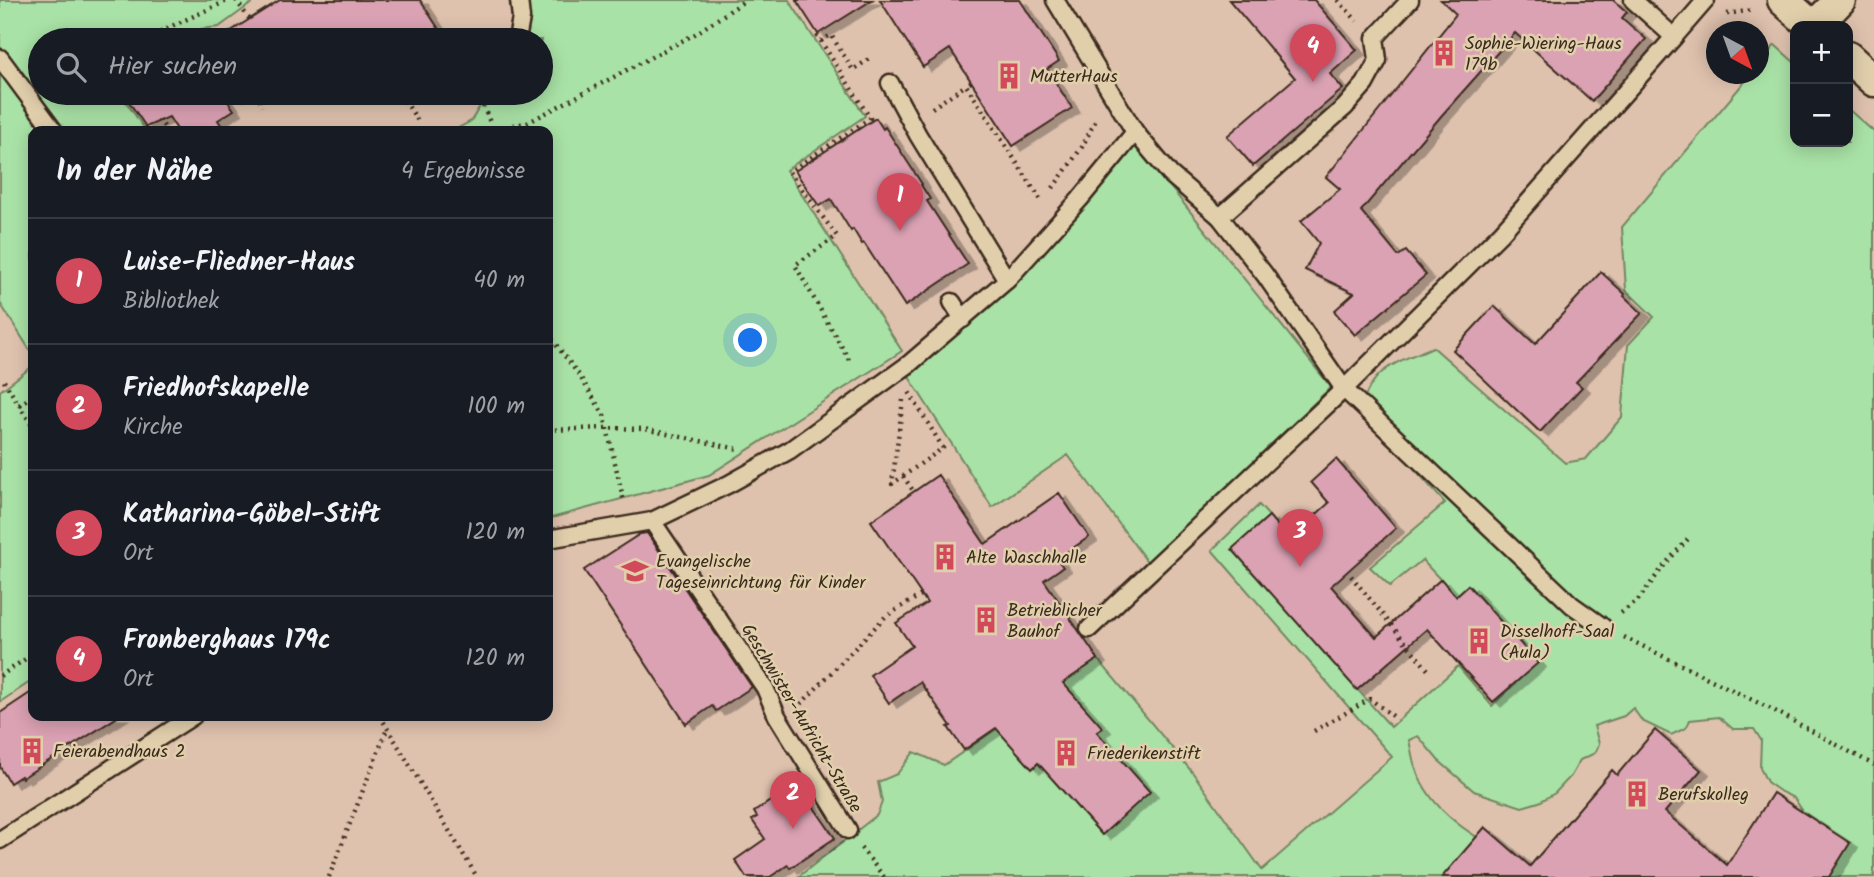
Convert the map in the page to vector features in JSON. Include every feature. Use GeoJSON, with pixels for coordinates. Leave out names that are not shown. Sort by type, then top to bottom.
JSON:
{"type":"FeatureCollection","features":[{"type":"Feature","properties":{"kind":"street"},"geometry":{"type":"LineString","coordinates":[[1819,21],[1840,0]]}},
{"type":"Feature","properties":{"kind":"street"},"geometry":{"type":"LineString","coordinates":[[1770,5],[1804,21]]}},
{"type":"Feature","properties":{"kind":"street"},"geometry":{"type":"LineString","coordinates":[[1853,62],[1874,81]]}},
{"type":"Feature","properties":{"kind":"lane"},"geometry":{"type":"LineString","coordinates":[[519,0],[519,28]]}},
{"type":"Feature","properties":{"kind":"lane"},"geometry":{"type":"LineString","coordinates":[[1055,0],[1135,132],[1170,174],[1220,217],[1265,275],[1344,389],[1573,605],[1603,627]]}},
{"type":"Feature","properties":{"kind":"lane"},"geometry":{"type":"LineString","coordinates":[[1220,217],[1345,107],[1365,84],[1378,60],[1375,38],[1410,0]]}},
{"type":"Feature","properties":{"kind":"lane"},"geometry":{"type":"LineString","coordinates":[[1633,0],[1674,37]]}},
{"type":"Feature","properties":{"kind":"lane"},"geometry":{"type":"LineString","coordinates":[[1089,629],[1344,389],[1502,232],[1704,2]]}},
{"type":"Feature","properties":{"kind":"lane"},"geometry":{"type":"LineString","coordinates":[[0,58],[28,96]]}},
{"type":"Feature","properties":{"kind":"lane"},"geometry":{"type":"LineString","coordinates":[[890,83],[918,135],[1007,280]]}},
{"type":"Feature","properties":{"kind":"lane"},"geometry":{"type":"LineString","coordinates":[[35,105],[50,126]]}},
{"type":"Feature","properties":{"kind":"lane"},"geometry":{"type":"LineString","coordinates":[[553,538],[652,521],[729,484],[790,450],[904,369],[1007,280],[1080,200],[1135,132]]}},
{"type":"Feature","properties":{"kind":"lane"},"geometry":{"type":"LineString","coordinates":[[952,302],[963,318]]}},
{"type":"Feature","properties":{"kind":"lane","name":"Geschwister-Aufricht-Straße"},"geometry":{"type":"LineString","coordinates":[[652,521],[765,688],[777,716],[848,830]]}},
{"type":"Feature","properties":{"kind":"lane"},"geometry":{"type":"LineString","coordinates":[[0,840],[184,721]]}},
{"type":"Feature","properties":{"kind":"path"},"geometry":{"type":"LineString","coordinates":[[167,28],[229,0]]}},
{"type":"Feature","properties":{"kind":"path"},"geometry":{"type":"LineString","coordinates":[[236,0],[250,20]]}},
{"type":"Feature","properties":{"kind":"path"},"geometry":{"type":"LineString","coordinates":[[512,126],[527,123],[695,34],[746,0]]}},
{"type":"Feature","properties":{"kind":"path"},"geometry":{"type":"LineString","coordinates":[[1704,2],[1716,15],[1770,5]]}},
{"type":"Feature","properties":{"kind":"path"},"geometry":{"type":"LineString","coordinates":[[821,41],[831,35],[853,70],[872,57]]}},
{"type":"Feature","properties":{"kind":"path"},"geometry":{"type":"LineString","coordinates":[[817,36],[870,118],[789,172],[837,236],[795,265],[849,360]]}},
{"type":"Feature","properties":{"kind":"path"},"geometry":{"type":"LineString","coordinates":[[957,91],[969,84],[1043,202]]}},
{"type":"Feature","properties":{"kind":"path"},"geometry":{"type":"LineString","coordinates":[[1036,212],[1082,147],[1110,92]]}},
{"type":"Feature","properties":{"kind":"path"},"geometry":{"type":"LineString","coordinates":[[408,105],[420,124]]}},
{"type":"Feature","properties":{"kind":"path"},"geometry":{"type":"LineString","coordinates":[[483,105],[491,125]]}},
{"type":"Feature","properties":{"kind":"path"},"geometry":{"type":"LineString","coordinates":[[159,118],[164,126]]}},
{"type":"Feature","properties":{"kind":"path"},"geometry":{"type":"LineString","coordinates":[[554,342],[604,415],[630,525]]}},
{"type":"Feature","properties":{"kind":"path"},"geometry":{"type":"LineString","coordinates":[[4,381],[28,419]]}},
{"type":"Feature","properties":{"kind":"path"},"geometry":{"type":"LineString","coordinates":[[905,386],[943,449],[903,477],[892,484],[905,386]]}},
{"type":"Feature","properties":{"kind":"path"},"geometry":{"type":"LineString","coordinates":[[19,405],[28,399]]}},
{"type":"Feature","properties":{"kind":"path"},"geometry":{"type":"LineString","coordinates":[[553,430],[644,429],[776,457]]}},
{"type":"Feature","properties":{"kind":"path"},"geometry":{"type":"LineString","coordinates":[[903,477],[914,492]]}},
{"type":"Feature","properties":{"kind":"path"},"geometry":{"type":"LineString","coordinates":[[1691,536],[1639,599],[1603,627],[1773,710],[1874,765]]}},
{"type":"Feature","properties":{"kind":"path"},"geometry":{"type":"LineString","coordinates":[[1350,576],[1429,671]]}},
{"type":"Feature","properties":{"kind":"path"},"geometry":{"type":"LineString","coordinates":[[800,704],[886,616],[921,595]]}},
{"type":"Feature","properties":{"kind":"path"},"geometry":{"type":"LineString","coordinates":[[0,676],[28,657]]}},
{"type":"Feature","properties":{"kind":"path"},"geometry":{"type":"LineString","coordinates":[[1314,731],[1370,699],[1396,719]]}},
{"type":"Feature","properties":{"kind":"path"},"geometry":{"type":"LineString","coordinates":[[383,721],[477,877]]}},
{"type":"Feature","properties":{"kind":"path"},"geometry":{"type":"LineString","coordinates":[[329,877],[387,729]]}},
{"type":"Feature","properties":{"kind":"path"},"geometry":{"type":"LineString","coordinates":[[848,830],[884,877]]}},
{"type":"Feature","properties":{"kind":"green space"},"geometry":{"type":"Polygon","coordinates":[[[0,0],[256,0],[219,27],[28,28],[28,105],[128,105],[143,126],[28,126],[28,347],[0,303],[0,0]]]}},
{"type":"Feature","properties":{"kind":"green space"},"geometry":{"type":"Polygon","coordinates":[[[522,0],[789,0],[865,116],[786,170],[902,351],[709,475],[553,518],[553,126],[462,126],[471,121],[481,105],[553,105],[553,28],[510,28],[522,0]]]}},
{"type":"Feature","properties":{"kind":"green space"},"geometry":{"type":"Polygon","coordinates":[[[1775,45],[1790,58],[1790,147],[1853,147],[1853,113],[1874,132],[1874,877],[1778,877],[1802,810],[1794,798],[1767,782],[1760,768],[1761,740],[1754,729],[1733,729],[1719,717],[1690,720],[1686,728],[1671,735],[1642,721],[1633,708],[1624,716],[1594,726],[1599,744],[1595,753],[1580,760],[1571,776],[1555,793],[1522,807],[1474,791],[1438,760],[1418,736],[1409,740],[1423,785],[1448,816],[1482,841],[1535,870],[1652,819],[1726,877],[798,877],[877,815],[882,802],[878,782],[897,774],[914,752],[944,765],[1098,659],[1193,773],[1262,870],[1392,757],[1212,550],[1259,505],[1269,516],[1232,549],[1391,727],[1458,666],[1492,706],[1532,667],[1533,657],[1468,585],[1456,596],[1422,560],[1390,586],[1370,567],[1445,503],[1361,409],[1366,395],[1387,368],[1433,347],[1565,463],[1586,459],[1622,417],[1628,345],[1654,317],[1626,290],[1622,227],[1743,84],[1769,84],[1769,52],[1775,45]]]}},
{"type":"Feature","properties":{"kind":"green space"},"geometry":{"type":"Polygon","coordinates":[[[1135,143],[1331,387],[1148,563],[1068,455],[992,507],[909,377],[1013,284],[1135,143]]]}},
{"type":"Feature","properties":{"kind":"green space"},"geometry":{"type":"Polygon","coordinates":[[[28,370],[28,683],[0,702],[0,391],[28,370]]]}},
{"type":"Feature","properties":{"kind":"building"},"geometry":{"type":"Polygon","coordinates":[[[280,0],[420,0],[438,28],[236,28],[280,0]]]}},
{"type":"Feature","properties":{"kind":"building"},"geometry":{"type":"Polygon","coordinates":[[[796,0],[872,0],[818,34],[796,0]]]}},
{"type":"Feature","properties":{"kind":"building","name":"MutterHaus"},"geometry":{"type":"Polygon","coordinates":[[[880,0],[1020,0],[1059,61],[1047,69],[1072,108],[1013,146],[950,49],[923,67],[880,0]]]}},
{"type":"Feature","properties":{"kind":"building"},"geometry":{"type":"Polygon","coordinates":[[[1229,0],[1314,0],[1357,50],[1330,74],[1343,89],[1253,166],[1227,136],[1295,78],[1229,0]]]}},
{"type":"Feature","properties":{"kind":"building"},"geometry":{"type":"Polygon","coordinates":[[[1441,0],[1613,0],[1627,12],[1622,18],[1646,39],[1592,101],[1515,33],[1361,211],[1398,256],[1406,251],[1426,275],[1355,335],[1334,311],[1354,293],[1305,270],[1319,243],[1301,221],[1340,189],[1326,177],[1456,14],[1441,0]]]}},
{"type":"Feature","properties":{"kind":"building"},"geometry":{"type":"Polygon","coordinates":[[[131,105],[230,105],[234,110],[218,120],[222,126],[175,126],[169,117],[145,126],[131,105]]]}},
{"type":"Feature","properties":{"kind":"building"},"geometry":{"type":"Polygon","coordinates":[[[876,118],[883,129],[885,127],[922,184],[930,199],[927,201],[968,264],[905,306],[864,243],[862,244],[853,229],[851,231],[831,199],[819,206],[795,171],[876,118]]]}},
{"type":"Feature","properties":{"kind":"building"},"geometry":{"type":"Polygon","coordinates":[[[1601,272],[1642,313],[1576,382],[1582,387],[1540,432],[1453,350],[1494,306],[1535,344],[1601,272]]]}},
{"type":"Feature","properties":{"kind":"building"},"geometry":{"type":"Polygon","coordinates":[[[1336,459],[1396,528],[1331,586],[1376,637],[1441,579],[1456,596],[1468,585],[1538,663],[1493,702],[1427,629],[1357,690],[1232,549],[1269,516],[1289,539],[1329,503],[1311,482],[1336,459]]]}},
{"type":"Feature","properties":{"kind":"building"},"geometry":{"type":"Polygon","coordinates":[[[938,475],[985,544],[1059,493],[1089,537],[1057,559],[1063,567],[1044,580],[1098,659],[1063,683],[1103,728],[1097,732],[1150,792],[1102,835],[1038,763],[1032,769],[996,728],[964,750],[948,727],[951,726],[920,682],[889,703],[870,675],[912,646],[896,623],[927,603],[871,521],[938,475]]]}},
{"type":"Feature","properties":{"kind":"building"},"geometry":{"type":"Polygon","coordinates":[[[647,533],[752,687],[716,711],[712,706],[686,724],[584,570],[640,534],[647,533]]]}},
{"type":"Feature","properties":{"kind":"building","name":"Feierabendhaus 2"},"geometry":{"type":"Polygon","coordinates":[[[28,694],[28,721],[111,721],[10,783],[0,767],[0,713],[28,694]]]}},
{"type":"Feature","properties":{"kind":"building","name":"Berufskolleg"},"geometry":{"type":"Polygon","coordinates":[[[1655,730],[1701,770],[1665,812],[1727,865],[1773,793],[1850,843],[1829,877],[1442,877],[1485,827],[1530,866],[1612,770],[1617,775],[1655,730]]]}},
{"type":"Feature","properties":{"kind":"building"},"geometry":{"type":"Polygon","coordinates":[[[797,783],[835,838],[790,868],[788,865],[770,877],[746,877],[735,860],[765,839],[752,820],[757,817],[754,812],[797,783]]]}},
{"type":"Feature","properties":{"kind":"place","name":"Sophie-Wiering-Haus 179b"},"geometry":{"type":"Point","coordinates":[1444,53]}},
{"type":"Feature","properties":{"kind":"place","name":"MutterHaus"},"geometry":{"type":"Point","coordinates":[1009,76]}},
{"type":"Feature","properties":{"kind":"place","name":"Fronberghaus 179c"},"geometry":{"type":"Point","coordinates":[1313,82]}},
{"type":"Feature","properties":{"kind":"place","name":"Luise-Fliedner-Haus"},"geometry":{"type":"Point","coordinates":[900,231]}},
{"type":"Feature","properties":{"kind":"place","name":"Alte Waschhalle"},"geometry":{"type":"Point","coordinates":[945,557]}},
{"type":"Feature","properties":{"kind":"place","name":"Katharina-Göbel-Stift"},"geometry":{"type":"Point","coordinates":[1300,567]}},
{"type":"Feature","properties":{"kind":"place","name":"Evangelische Tageseinrichtung für Kinder"},"geometry":{"type":"Point","coordinates":[635,571]}},
{"type":"Feature","properties":{"kind":"place","name":"Betrieblicher Bauhof"},"geometry":{"type":"Point","coordinates":[986,620]}},
{"type":"Feature","properties":{"kind":"place","name":"Disselhoff-Saal (Aula)"},"geometry":{"type":"Point","coordinates":[1479,641]}},
{"type":"Feature","properties":{"kind":"place","name":"Feierabendhaus 2"},"geometry":{"type":"Point","coordinates":[32,751]}},
{"type":"Feature","properties":{"kind":"place","name":"Friederikenstift"},"geometry":{"type":"Point","coordinates":[1066,753]}},
{"type":"Feature","properties":{"kind":"place","name":"Berufskolleg"},"geometry":{"type":"Point","coordinates":[1637,794]}},
{"type":"Feature","properties":{"kind":"place","name":"Friedhofskapelle"},"geometry":{"type":"Point","coordinates":[793,829]}}]}
